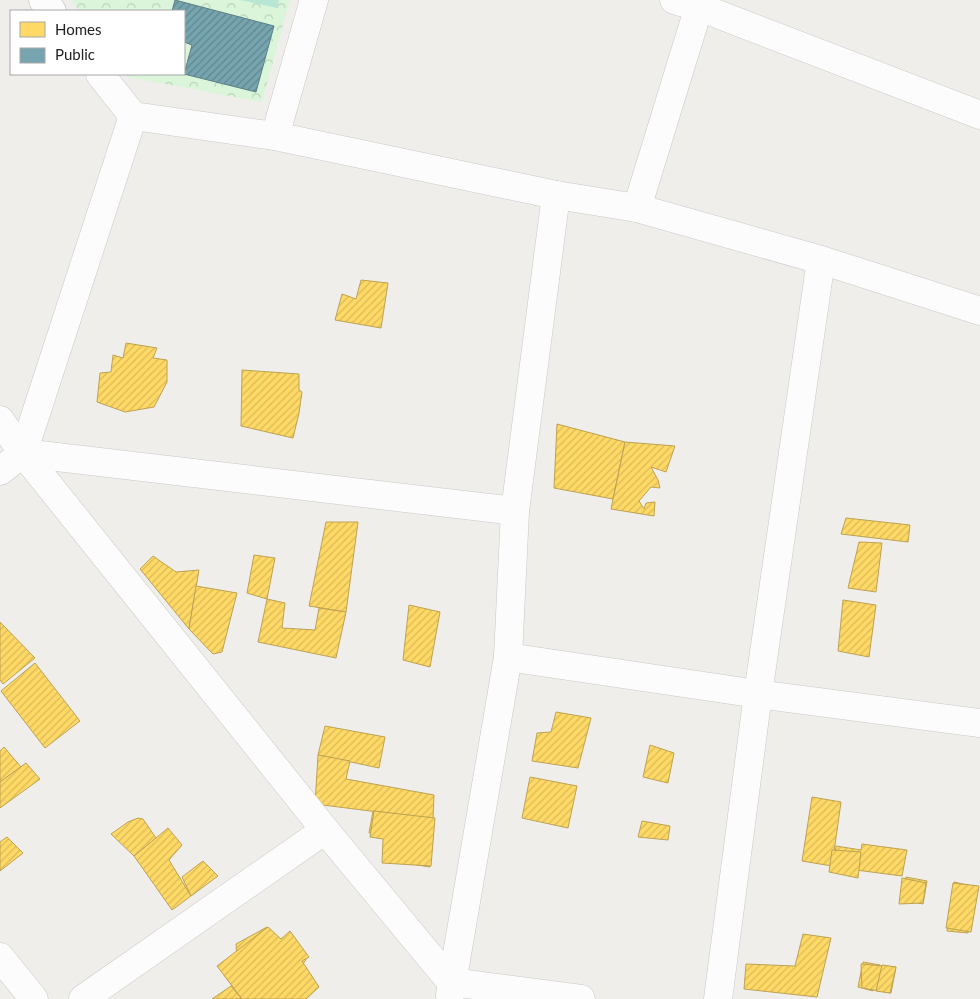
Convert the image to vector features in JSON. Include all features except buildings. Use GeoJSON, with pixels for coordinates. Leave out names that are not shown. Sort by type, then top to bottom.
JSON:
{"type":"FeatureCollection","features":[{"type":"Feature","properties":{"kind":"street"},"geometry":{"type":"LineString","coordinates":[[43,0],[51,10]]}},
{"type":"Feature","properties":{"kind":"street"},"geometry":{"type":"LineString","coordinates":[[274,136],[314,0]]}},
{"type":"Feature","properties":{"kind":"street"},"geometry":{"type":"LineString","coordinates":[[637,208],[691,2],[980,115]]}},
{"type":"Feature","properties":{"kind":"street"},"geometry":{"type":"LineString","coordinates":[[101,75],[133,116],[274,136],[556,194],[637,208],[821,260],[980,310]]}},
{"type":"Feature","properties":{"kind":"street"},"geometry":{"type":"LineString","coordinates":[[0,471],[23,453],[133,116]]}},
{"type":"Feature","properties":{"kind":"street"},"geometry":{"type":"LineString","coordinates":[[450,991],[508,657],[515,511],[556,194]]}},
{"type":"Feature","properties":{"kind":"street"},"geometry":{"type":"LineString","coordinates":[[718,999],[758,694],[821,260]]}},
{"type":"Feature","properties":{"kind":"street"},"geometry":{"type":"LineString","coordinates":[[0,420],[23,453],[326,830],[450,991],[581,999]]}},
{"type":"Feature","properties":{"kind":"street"},"geometry":{"type":"LineString","coordinates":[[23,453],[515,511]]}},
{"type":"Feature","properties":{"kind":"street"},"geometry":{"type":"LineString","coordinates":[[508,657],[758,694],[980,723]]}},
{"type":"Feature","properties":{"kind":"street"},"geometry":{"type":"LineString","coordinates":[[83,999],[326,830]]}},
{"type":"Feature","properties":{"kind":"street"},"geometry":{"type":"LineString","coordinates":[[0,957],[34,999]]}},
{"type":"Feature","properties":{"kind":"green space"},"geometry":{"type":"Polygon","coordinates":[[[71,0],[290,0],[262,102],[128,77],[127,75],[185,75],[185,10],[78,10],[71,0]]]}},
{"type":"Feature","properties":{"kind":"green space"},"geometry":{"type":"Polygon","coordinates":[[[240,0],[279,0],[277,8],[240,0]]]}}]}
